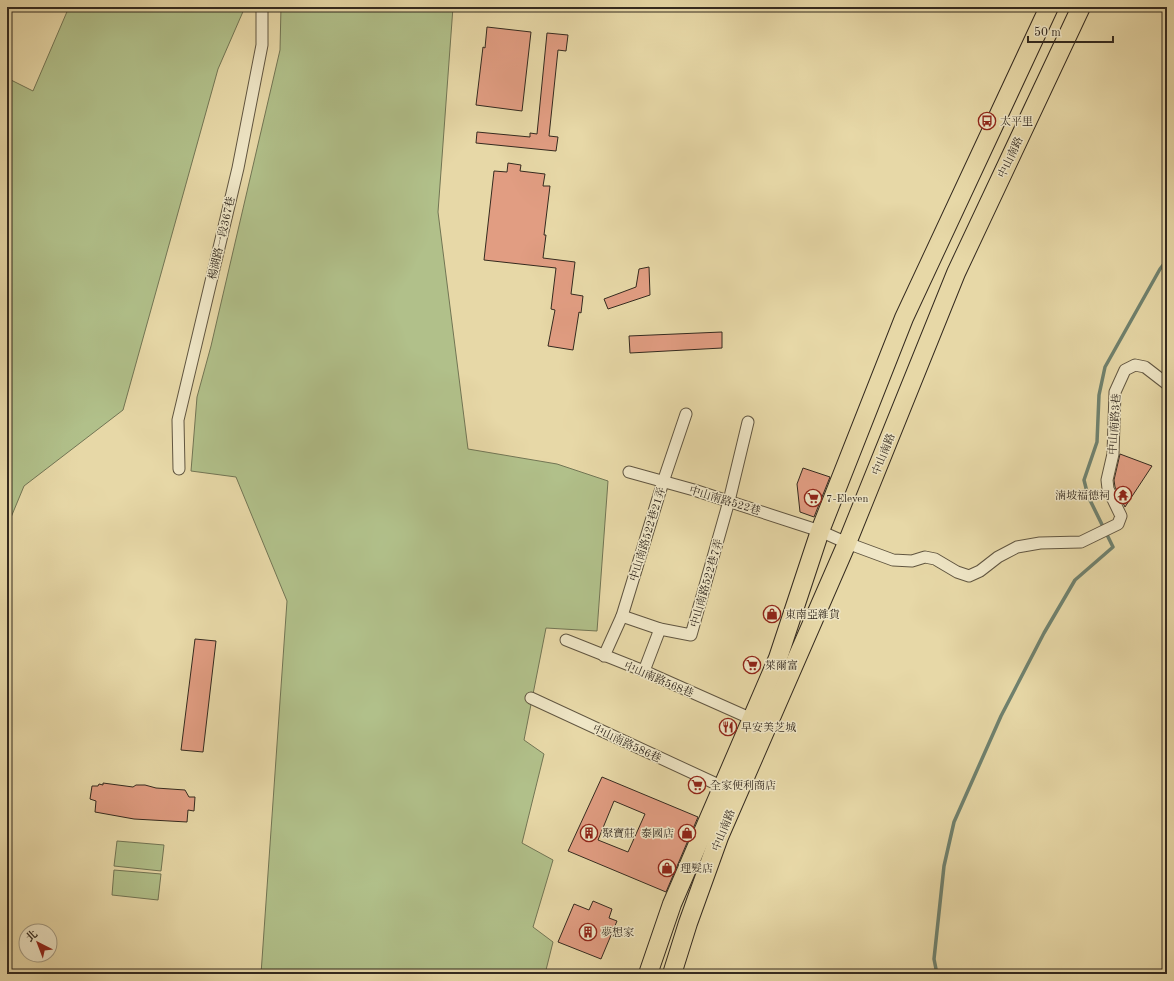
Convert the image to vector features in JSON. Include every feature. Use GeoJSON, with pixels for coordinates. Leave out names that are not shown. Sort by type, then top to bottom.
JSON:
{"type":"FeatureCollection","features":[{"type":"Feature","properties":{"kind":"main road","name":"中山南路"},"geometry":{"type":"LineString","coordinates":[[648,974],[672,904],[778,658],[820,531],[904,318],[1049,7]]}},
{"type":"Feature","properties":{"kind":"main road","name":"中山南路"},"geometry":{"type":"LineString","coordinates":[[672,974],[688,923],[719,837],[847,543],[956,273],[1081,7]]}},
{"type":"Feature","properties":{"kind":"street","name":"楊湖路一段367巷"},"geometry":{"type":"LineString","coordinates":[[179,469],[178,420],[239,160],[262,45],[262,7]]}},
{"type":"Feature","properties":{"kind":"street","name":"中山南路3巷"},"geometry":{"type":"LineString","coordinates":[[1081,542],[1118,524],[1121,516],[1108,489],[1107,480],[1112,454],[1114,392],[1125,370],[1134,365],[1145,367],[1167,384]]}},
{"type":"Feature","properties":{"kind":"street","name":"中山南路522巷21弄"},"geometry":{"type":"LineString","coordinates":[[604,656],[622,616],[663,482],[686,414]]}},
{"type":"Feature","properties":{"kind":"street"},"geometry":{"type":"LineString","coordinates":[[729,501],[748,422]]}},
{"type":"Feature","properties":{"kind":"street","name":"中山南路522巷"},"geometry":{"type":"LineString","coordinates":[[629,472],[729,501],[820,531],[893,560],[912,561],[925,557],[935,559],[957,572],[968,576],[980,571],[998,557],[1017,548],[1040,543],[1081,542]]}},
{"type":"Feature","properties":{"kind":"street","name":"中山南路522巷7弄"},"geometry":{"type":"LineString","coordinates":[[660,629],[691,634],[729,501]]}},
{"type":"Feature","properties":{"kind":"street"},"geometry":{"type":"LineString","coordinates":[[622,616],[660,629],[644,672]]}},
{"type":"Feature","properties":{"kind":"street","name":"中山南路568巷"},"geometry":{"type":"LineString","coordinates":[[566,640],[752,719]]}},
{"type":"Feature","properties":{"kind":"street","name":"中山南路586巷"},"geometry":{"type":"LineString","coordinates":[[531,698],[723,787]]}},
{"type":"Feature","properties":{"kind":"green space"},"geometry":{"type":"Polygon","coordinates":[[[69,7],[245,7],[218,69],[123,410],[24,486],[7,527],[7,78],[33,91],[69,7]]]}},
{"type":"Feature","properties":{"kind":"green space"},"geometry":{"type":"Polygon","coordinates":[[[281,7],[453,7],[438,212],[468,449],[557,464],[608,481],[597,631],[546,628],[524,740],[544,754],[522,843],[553,860],[533,927],[553,942],[545,974],[261,974],[287,601],[236,477],[191,471],[197,397],[211,346],[280,50],[281,7]]]}},
{"type":"Feature","properties":{"kind":"green space"},"geometry":{"type":"Polygon","coordinates":[[[117,841],[164,845],[161,871],[114,866],[117,841]]]}},
{"type":"Feature","properties":{"kind":"green space"},"geometry":{"type":"Polygon","coordinates":[[[114,870],[161,874],[158,900],[112,895],[114,870]]]}},
{"type":"Feature","properties":{"kind":"building"},"geometry":{"type":"Polygon","coordinates":[[[487,27],[531,32],[522,111],[476,105],[487,27]]]}},
{"type":"Feature","properties":{"kind":"building"},"geometry":{"type":"Polygon","coordinates":[[[547,33],[568,35],[566,51],[558,50],[549,136],[558,137],[556,151],[476,143],[477,132],[530,137],[530,133],[537,134],[547,33]]]}},
{"type":"Feature","properties":{"kind":"building"},"geometry":{"type":"Polygon","coordinates":[[[508,163],[521,165],[520,171],[545,174],[543,186],[550,186],[544,235],[546,235],[543,258],[575,262],[571,294],[583,296],[573,350],[548,346],[555,310],[551,309],[556,268],[484,260],[494,171],[507,172],[508,163]]]}},
{"type":"Feature","properties":{"kind":"building"},"geometry":{"type":"Polygon","coordinates":[[[649,267],[650,295],[608,309],[604,299],[636,287],[639,269],[649,267]]]}},
{"type":"Feature","properties":{"kind":"building"},"geometry":{"type":"Polygon","coordinates":[[[722,332],[722,348],[630,353],[629,336],[722,332]]]}},
{"type":"Feature","properties":{"kind":"building","name":"湳坡福德祠"},"geometry":{"type":"Polygon","coordinates":[[[1120,454],[1152,466],[1125,507],[1115,487],[1114,480],[1120,454]]]}},
{"type":"Feature","properties":{"kind":"building","name":"7-Eleven"},"geometry":{"type":"Polygon","coordinates":[[[803,468],[830,477],[814,517],[800,512],[797,484],[803,468]]]}},
{"type":"Feature","properties":{"kind":"building"},"geometry":{"type":"Polygon","coordinates":[[[195,639],[216,641],[203,752],[181,750],[195,639]]]}},
{"type":"Feature","properties":{"kind":"building","name":"聚寶莊"},"geometry":{"type":"Polygon","coordinates":[[[602,777],[698,817],[666,892],[568,851],[602,777]],[[614,801],[598,840],[628,852],[645,814],[614,801]]]}},
{"type":"Feature","properties":{"kind":"building"},"geometry":{"type":"Polygon","coordinates":[[[103,783],[133,787],[136,785],[145,785],[156,788],[185,790],[189,797],[195,797],[194,811],[188,810],[187,822],[134,819],[95,812],[96,801],[90,799],[92,786],[98,786],[99,784],[103,785],[103,783]]]}},
{"type":"Feature","properties":{"kind":"building","name":"夢想家"},"geometry":{"type":"Polygon","coordinates":[[[593,901],[612,909],[609,918],[617,921],[601,959],[558,942],[574,904],[589,910],[593,901]]]}},
{"type":"Feature","properties":{"kind":"waterway"},"geometry":{"type":"LineString","coordinates":[[937,974],[934,959],[944,866],[954,822],[1001,716],[1044,633],[1075,580],[1113,547],[1088,496],[1084,480],[1097,442],[1099,395],[1105,367],[1160,269],[1167,260]]}},
{"type":"Feature","properties":{"kind":"place","name":"太平里"},"geometry":{"type":"Point","coordinates":[987,121]}},
{"type":"Feature","properties":{"kind":"place","name":"湳坡福德祠"},"geometry":{"type":"Point","coordinates":[1123,495]}},
{"type":"Feature","properties":{"kind":"place","name":"7-Eleven"},"geometry":{"type":"Point","coordinates":[813,498]}},
{"type":"Feature","properties":{"kind":"place","name":"東南亞雜貨"},"geometry":{"type":"Point","coordinates":[772,614]}},
{"type":"Feature","properties":{"kind":"place","name":"萊爾富"},"geometry":{"type":"Point","coordinates":[752,665]}},
{"type":"Feature","properties":{"kind":"place","name":"早安美芝城"},"geometry":{"type":"Point","coordinates":[728,727]}},
{"type":"Feature","properties":{"kind":"place","name":"全家便利商店"},"geometry":{"type":"Point","coordinates":[697,785]}},
{"type":"Feature","properties":{"kind":"place","name":"聚寶莊"},"geometry":{"type":"Point","coordinates":[589,833]}},
{"type":"Feature","properties":{"kind":"place","name":"泰國店"},"geometry":{"type":"Point","coordinates":[687,833]}},
{"type":"Feature","properties":{"kind":"place","name":"理髮店"},"geometry":{"type":"Point","coordinates":[667,868]}},
{"type":"Feature","properties":{"kind":"place","name":"夢想家"},"geometry":{"type":"Point","coordinates":[588,932]}}]}
